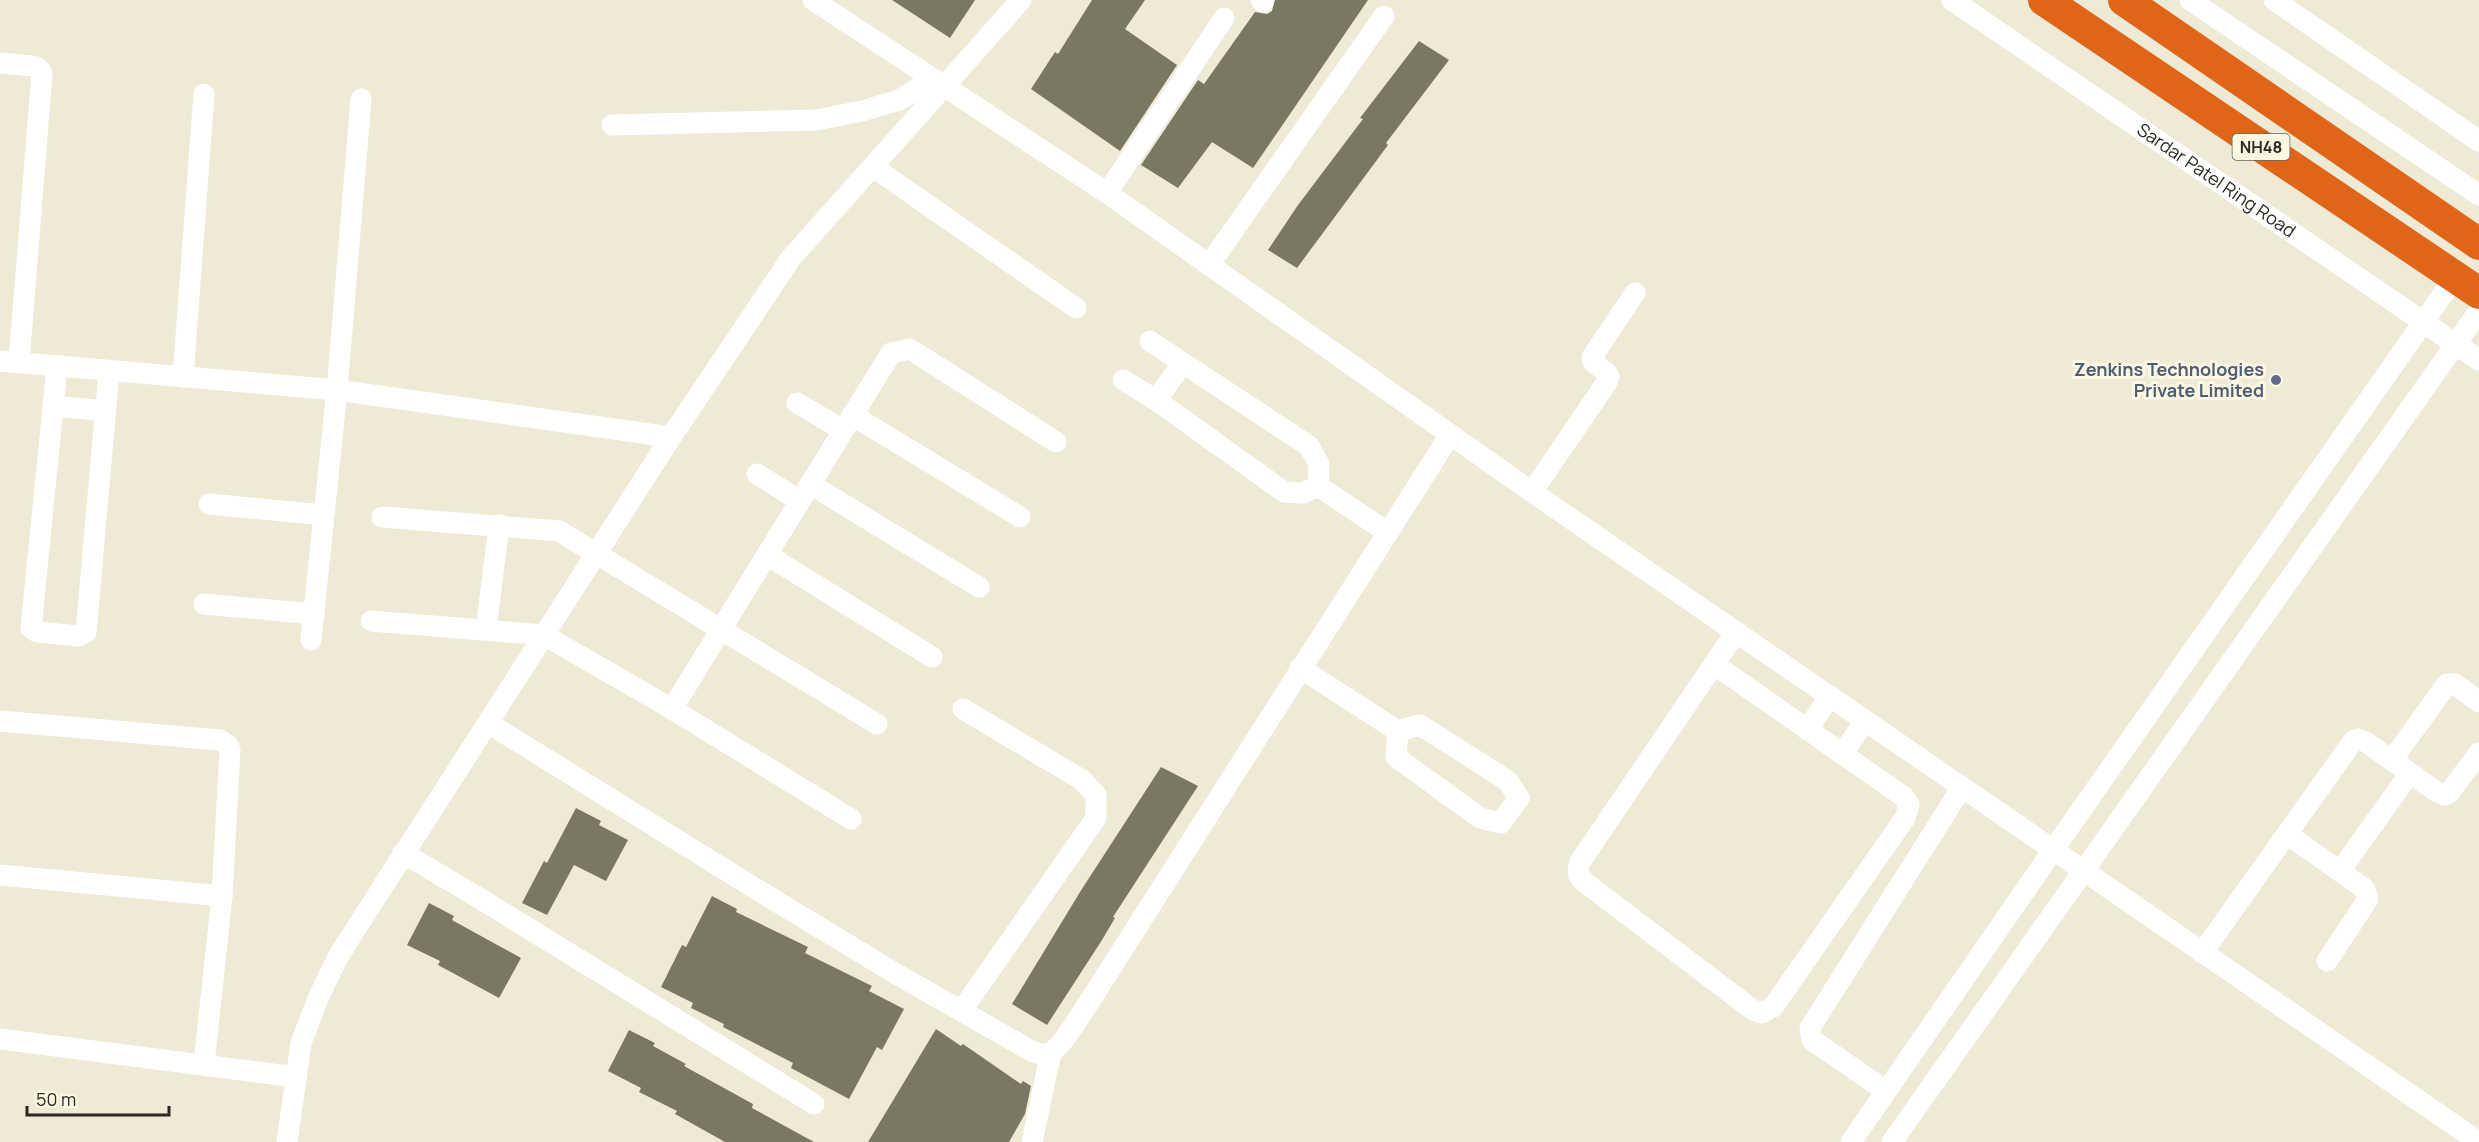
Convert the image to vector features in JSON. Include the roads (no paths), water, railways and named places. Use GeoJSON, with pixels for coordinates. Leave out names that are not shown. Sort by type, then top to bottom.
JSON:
{"type":"FeatureCollection","features":[{"type":"Feature","properties":{"kind":"highway","name":"NH48"},"geometry":{"type":"LineString","coordinates":[[2044,0],[2467,285]]}},
{"type":"Feature","properties":{"kind":"highway","name":"NH48"},"geometry":{"type":"LineString","coordinates":[[2124,0],[2479,244]]}},
{"type":"Feature","properties":{"kind":"street"},"geometry":{"type":"LineString","coordinates":[[813,0],[1107,193],[1532,492],[2479,1142]]}},
{"type":"Feature","properties":{"kind":"street"},"geometry":{"type":"LineString","coordinates":[[287,1142],[301,1043],[319,996],[339,955],[403,853],[671,437],[791,258],[873,167],[939,83],[1021,0]]}},
{"type":"Feature","properties":{"kind":"street","name":"Sardar Patel Ring Road"},"geometry":{"type":"LineString","coordinates":[[1952,0],[2479,360]]}},
{"type":"Feature","properties":{"kind":"street"},"geometry":{"type":"LineString","coordinates":[[2190,0],[2479,195]]}},
{"type":"Feature","properties":{"kind":"street"},"geometry":{"type":"LineString","coordinates":[[2274,0],[2479,141]]}},
{"type":"Feature","properties":{"kind":"street"},"geometry":{"type":"LineString","coordinates":[[1209,265],[1384,16]]}},
{"type":"Feature","properties":{"kind":"street"},"geometry":{"type":"LineString","coordinates":[[1107,193],[1224,18]]}},
{"type":"Feature","properties":{"kind":"street"},"geometry":{"type":"LineString","coordinates":[[0,63],[37,67],[42,73],[9,362],[337,390],[671,437]]}},
{"type":"Feature","properties":{"kind":"street"},"geometry":{"type":"LineString","coordinates":[[612,125],[816,120],[862,111],[899,100],[939,83]]}},
{"type":"Feature","properties":{"kind":"street"},"geometry":{"type":"LineString","coordinates":[[183,377],[204,94]]}},
{"type":"Feature","properties":{"kind":"street"},"geometry":{"type":"LineString","coordinates":[[311,640],[337,390],[362,99]]}},
{"type":"Feature","properties":{"kind":"street"},"geometry":{"type":"LineString","coordinates":[[873,167],[1076,308]]}},
{"type":"Feature","properties":{"kind":"street"},"geometry":{"type":"LineString","coordinates":[[1851,1142],[2053,849],[2424,321],[2467,285]]}},
{"type":"Feature","properties":{"kind":"street"},"geometry":{"type":"LineString","coordinates":[[1532,492],[1607,382],[1609,377],[1593,362],[1592,357],[1635,293]]}},
{"type":"Feature","properties":{"kind":"street"},"geometry":{"type":"LineString","coordinates":[[1892,1142],[2479,311]]}},
{"type":"Feature","properties":{"kind":"street"},"geometry":{"type":"LineString","coordinates":[[1150,341],[1309,446],[1318,464],[1318,486]]}},
{"type":"Feature","properties":{"kind":"street"},"geometry":{"type":"LineString","coordinates":[[672,709],[891,353],[910,349],[1056,442]]}},
{"type":"Feature","properties":{"kind":"street"},"geometry":{"type":"LineString","coordinates":[[1156,400],[1183,363]]}},
{"type":"Feature","properties":{"kind":"street"},"geometry":{"type":"LineString","coordinates":[[57,367],[31,628],[37,632],[79,636],[86,632],[109,372]]}},
{"type":"Feature","properties":{"kind":"street"},"geometry":{"type":"LineString","coordinates":[[1123,380],[1156,400],[1284,492],[1303,493],[1318,486]]}},
{"type":"Feature","properties":{"kind":"street"},"geometry":{"type":"LineString","coordinates":[[797,403],[847,422],[1020,517]]}},
{"type":"Feature","properties":{"kind":"street"},"geometry":{"type":"LineString","coordinates":[[53,406],[105,411]]}},
{"type":"Feature","properties":{"kind":"street"},"geometry":{"type":"LineString","coordinates":[[488,723],[898,975],[1038,1054],[1051,1052],[1058,1046],[1086,1007],[1450,435]]}},
{"type":"Feature","properties":{"kind":"street"},"geometry":{"type":"LineString","coordinates":[[758,474],[805,493],[979,586]]}},
{"type":"Feature","properties":{"kind":"street"},"geometry":{"type":"LineString","coordinates":[[1318,486],[1387,532]]}},
{"type":"Feature","properties":{"kind":"street"},"geometry":{"type":"LineString","coordinates":[[209,504],[324,515]]}},
{"type":"Feature","properties":{"kind":"street"},"geometry":{"type":"LineString","coordinates":[[382,517],[559,531],[877,724]]}},
{"type":"Feature","properties":{"kind":"street"},"geometry":{"type":"LineString","coordinates":[[486,629],[499,525]]}},
{"type":"Feature","properties":{"kind":"street"},"geometry":{"type":"LineString","coordinates":[[767,555],[932,657]]}},
{"type":"Feature","properties":{"kind":"street"},"geometry":{"type":"LineString","coordinates":[[204,604],[314,614]]}},
{"type":"Feature","properties":{"kind":"street"},"geometry":{"type":"LineString","coordinates":[[371,621],[544,635],[672,709],[851,819]]}},
{"type":"Feature","properties":{"kind":"street"},"geometry":{"type":"LineString","coordinates":[[1714,663],[1904,797],[1910,805],[1909,812],[1773,1006],[1762,1014],[1753,1010],[1587,884],[1579,877],[1577,870],[1580,862],[1714,663],[1736,632]]}},
{"type":"Feature","properties":{"kind":"street"},"geometry":{"type":"LineString","coordinates":[[1300,668],[1398,731],[1420,725],[1508,781],[1519,798],[1501,823],[1480,818],[1396,757],[1398,731]]}},
{"type":"Feature","properties":{"kind":"street"},"geometry":{"type":"LineString","coordinates":[[2392,760],[2447,684],[2455,684],[2479,702]]}},
{"type":"Feature","properties":{"kind":"street"},"geometry":{"type":"LineString","coordinates":[[1808,730],[1830,696]]}},
{"type":"Feature","properties":{"kind":"street"},"geometry":{"type":"LineString","coordinates":[[962,1010],[1096,818],[1096,795],[1082,780],[963,709]]}},
{"type":"Feature","properties":{"kind":"street"},"geometry":{"type":"LineString","coordinates":[[0,721],[220,740],[227,744],[230,750],[222,896],[204,1064]]}},
{"type":"Feature","properties":{"kind":"street"},"geometry":{"type":"LineString","coordinates":[[1842,754],[1865,721]]}},
{"type":"Feature","properties":{"kind":"street"},"geometry":{"type":"LineString","coordinates":[[2202,953],[2353,741],[2358,739],[2366,742],[2445,795],[2450,793],[2479,753]]}},
{"type":"Feature","properties":{"kind":"street"},"geometry":{"type":"LineString","coordinates":[[2340,871],[2410,773]]}},
{"type":"Feature","properties":{"kind":"street"},"geometry":{"type":"LineString","coordinates":[[1886,1091],[1812,1040],[1810,1028],[1962,787]]}},
{"type":"Feature","properties":{"kind":"street"},"geometry":{"type":"LineString","coordinates":[[2287,834],[2365,889],[2368,899],[2327,961]]}},
{"type":"Feature","properties":{"kind":"street"},"geometry":{"type":"LineString","coordinates":[[403,853],[813,1104]]}},
{"type":"Feature","properties":{"kind":"street"},"geometry":{"type":"LineString","coordinates":[[0,875],[222,896]]}},
{"type":"Feature","properties":{"kind":"street"},"geometry":{"type":"LineString","coordinates":[[0,1039],[296,1077]]}},
{"type":"Feature","properties":{"kind":"street"},"geometry":{"type":"LineString","coordinates":[[1032,1142],[1051,1052]]}},
{"type":"Feature","properties":{"kind":"place","name":"Zenkins Technologies Private Limited"},"geometry":{"type":"Point","coordinates":[2276,380]}}]}
